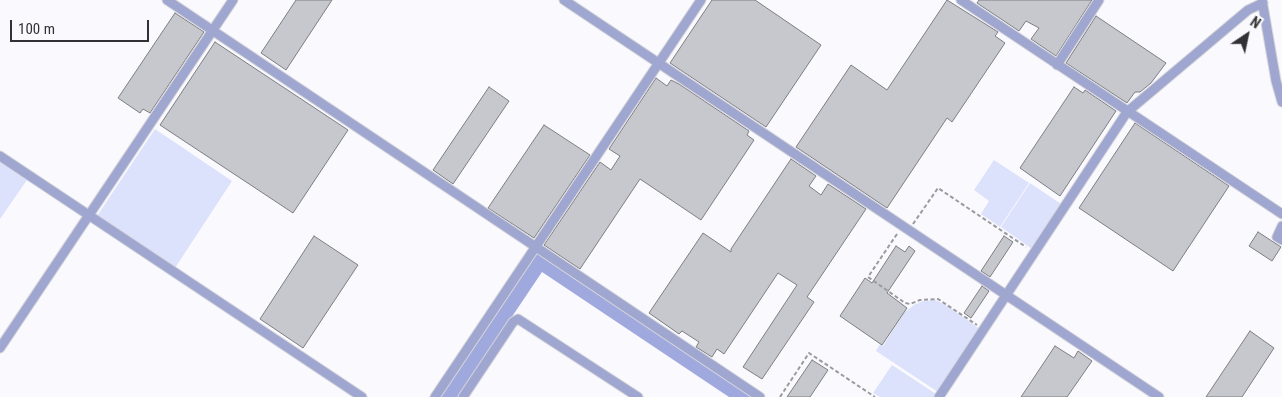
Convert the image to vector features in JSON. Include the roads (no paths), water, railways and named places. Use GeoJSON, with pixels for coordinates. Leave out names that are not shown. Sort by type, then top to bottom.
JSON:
{"type":"FeatureCollection","features":[{"type":"Feature","properties":{"kind":"street"},"geometry":{"type":"LineString","coordinates":[[167,0],[760,397]]}},
{"type":"Feature","properties":{"kind":"street"},"geometry":{"type":"LineString","coordinates":[[0,348],[232,0]]}},
{"type":"Feature","properties":{"kind":"street"},"geometry":{"type":"LineString","coordinates":[[564,0],[1159,397]]}},
{"type":"Feature","properties":{"kind":"street"},"geometry":{"type":"LineString","coordinates":[[435,397],[700,0]]}},
{"type":"Feature","properties":{"kind":"street"},"geometry":{"type":"LineString","coordinates":[[961,0],[1282,214]]}},
{"type":"Feature","properties":{"kind":"street"},"geometry":{"type":"LineString","coordinates":[[1057,64],[1099,0]]}},
{"type":"Feature","properties":{"kind":"street"},"geometry":{"type":"LineString","coordinates":[[938,397],[1128,112],[1248,10],[1262,2],[1276,81],[1282,102]]}},
{"type":"Feature","properties":{"kind":"street"},"geometry":{"type":"LineString","coordinates":[[0,156],[362,397]]}},
{"type":"Feature","properties":{"kind":"street"},"geometry":{"type":"LineString","coordinates":[[1282,226],[1277,237],[1282,240]]}},
{"type":"Feature","properties":{"kind":"street"},"geometry":{"type":"LineString","coordinates":[[463,397],[513,322],[518,319],[638,397]]}},
{"type":"Feature","properties":{"kind":"water"},"geometry":{"type":"Polygon","coordinates":[[[538,252],[756,397],[729,397],[542,272],[458,397],[440,397],[535,253],[538,252]]]}}]}
